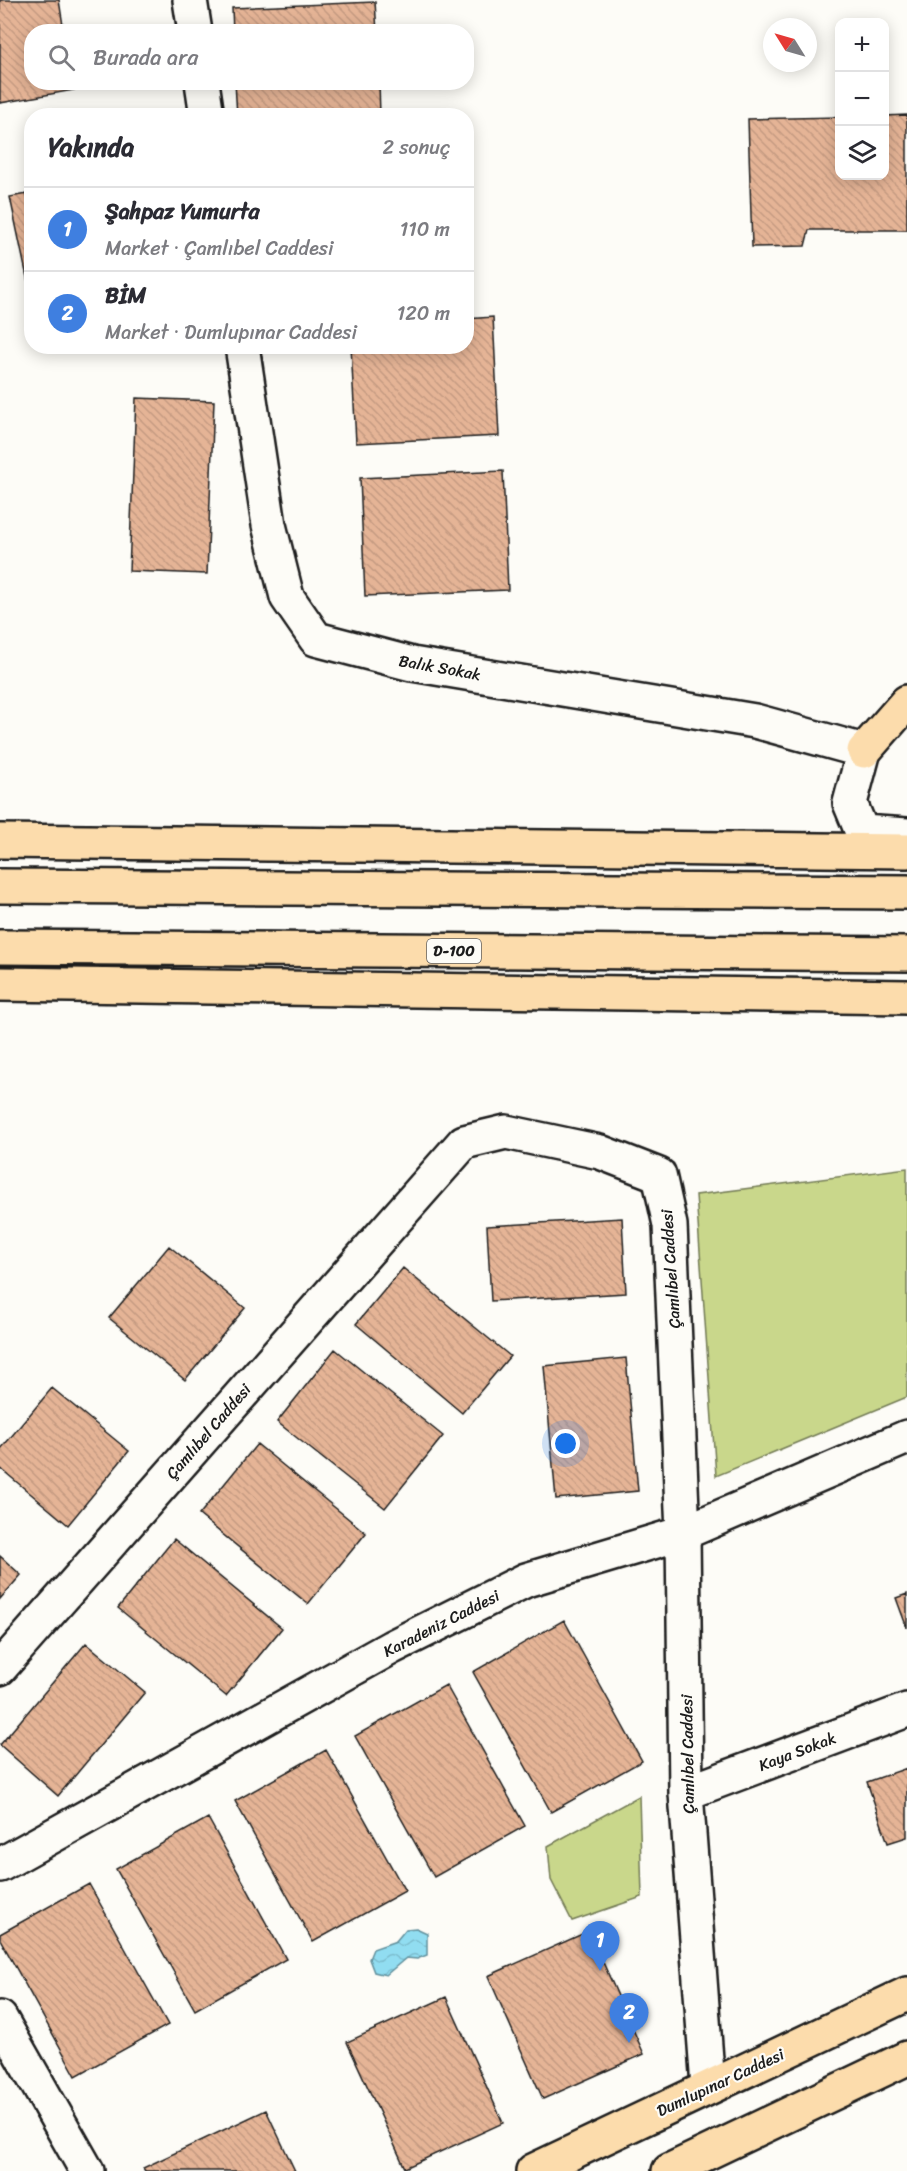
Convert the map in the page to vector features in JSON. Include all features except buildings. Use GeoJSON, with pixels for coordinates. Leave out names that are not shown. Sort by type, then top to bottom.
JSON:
{"type":"FeatureCollection","features":[{"type":"Feature","properties":{"kind":"main road"},"geometry":{"type":"LineString","coordinates":[[864,751],[907,702]]}},
{"type":"Feature","properties":{"kind":"main road"},"geometry":{"type":"LineString","coordinates":[[0,841],[907,851]]}},
{"type":"Feature","properties":{"kind":"main road"},"geometry":{"type":"LineString","coordinates":[[0,886],[907,892]]}},
{"type":"Feature","properties":{"kind":"main road","name":"D-100"},"geometry":{"type":"LineString","coordinates":[[0,947],[907,954]]}},
{"type":"Feature","properties":{"kind":"main road"},"geometry":{"type":"LineString","coordinates":[[0,984],[907,996]]}},
{"type":"Feature","properties":{"kind":"main road","name":"Dumlupınar Caddesi"},"geometry":{"type":"LineString","coordinates":[[533,2171],[708,2086],[907,1994]]}},
{"type":"Feature","properties":{"kind":"main road"},"geometry":{"type":"LineString","coordinates":[[669,2171],[906,2062]]}},
{"type":"Feature","properties":{"kind":"street"},"geometry":{"type":"LineString","coordinates":[[190,0],[194,24]]}},
{"type":"Feature","properties":{"kind":"street"},"geometry":{"type":"LineString","coordinates":[[203,90],[206,108]]}},
{"type":"Feature","properties":{"kind":"street","name":"Balık Sokak"},"geometry":{"type":"LineString","coordinates":[[243,354],[269,525],[287,597],[316,639],[412,664],[755,720],[864,751]]}},
{"type":"Feature","properties":{"kind":"street"},"geometry":{"type":"LineString","coordinates":[[864,751],[850,803],[861,832],[907,835]]}},
{"type":"Feature","properties":{"kind":"street","name":"Çamlıbel Caddesi"},"geometry":{"type":"LineString","coordinates":[[0,1668],[464,1142],[506,1132],[600,1152],[659,1175],[670,1225],[683,1533],[686,1793],[708,2086]]}},
{"type":"Feature","properties":{"kind":"street","name":"Karadeniz Caddesi"},"geometry":{"type":"LineString","coordinates":[[0,1865],[392,1647],[526,1580],[683,1533],[907,1437]]}},
{"type":"Feature","properties":{"kind":"street","name":"Kaya Sokak"},"geometry":{"type":"LineString","coordinates":[[686,1793],[907,1710]]}},
{"type":"Feature","properties":{"kind":"street"},"geometry":{"type":"LineString","coordinates":[[0,2018],[87,2171]]}},
{"type":"Feature","properties":{"kind":"green space"},"geometry":{"type":"Polygon","coordinates":[[[907,1168],[907,1397],[716,1476],[696,1195],[907,1168]]]}},
{"type":"Feature","properties":{"kind":"green space"},"geometry":{"type":"Polygon","coordinates":[[[639,1796],[642,1897],[572,1921],[551,1880],[548,1846],[639,1796]]]}},
{"type":"Feature","properties":{"kind":"water"},"geometry":{"type":"Polygon","coordinates":[[[416,1928],[427,1933],[427,1955],[417,1959],[406,1958],[386,1975],[374,1972],[369,1959],[373,1949],[396,1941],[406,1929],[416,1928]]]}},
{"type":"Feature","properties":{"kind":"place","name":"Şahpaz Yumurta"},"geometry":{"type":"Point","coordinates":[600,1971]}},
{"type":"Feature","properties":{"kind":"place","name":"BİM"},"geometry":{"type":"Point","coordinates":[629,2043]}}]}
